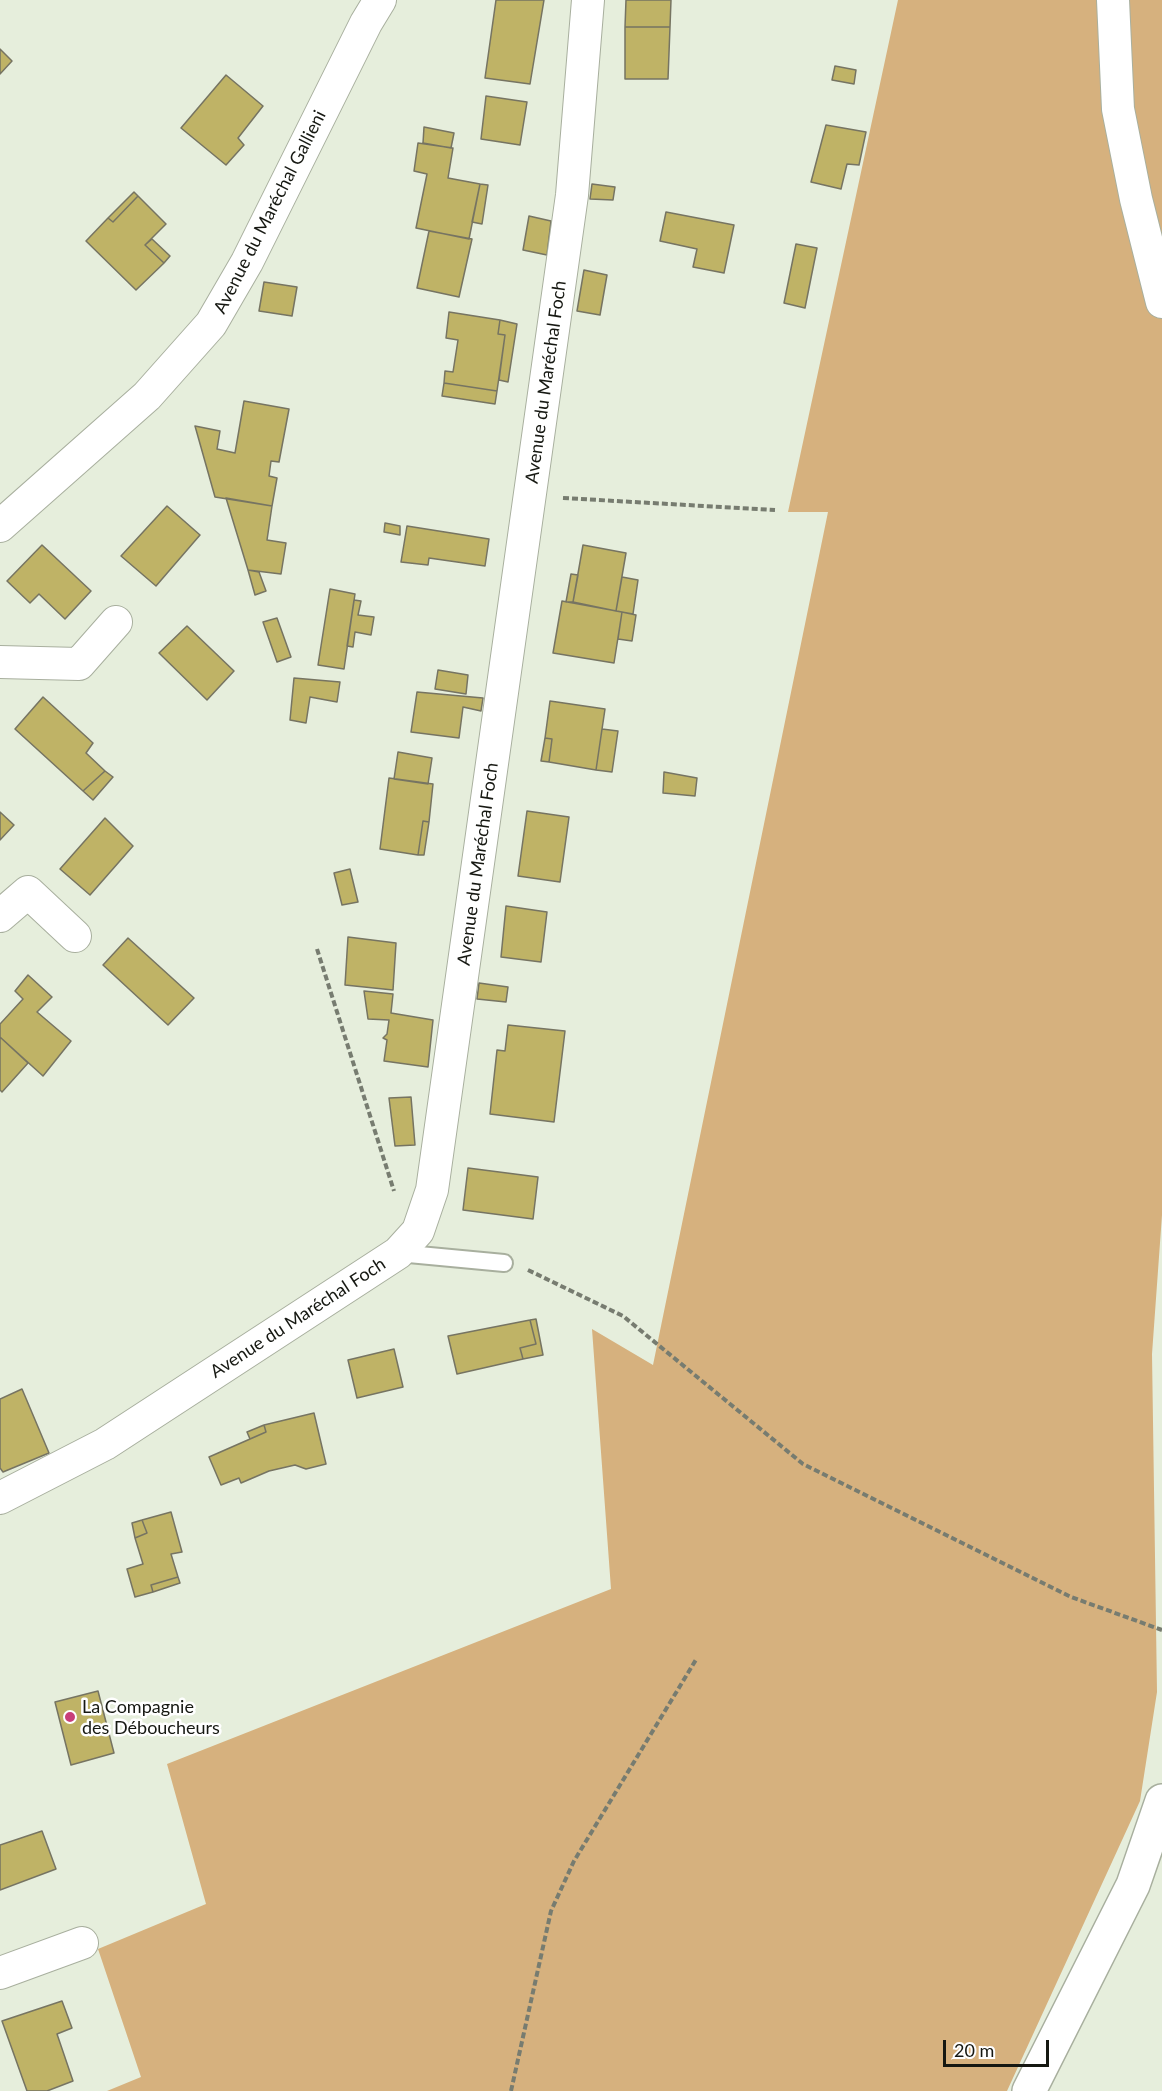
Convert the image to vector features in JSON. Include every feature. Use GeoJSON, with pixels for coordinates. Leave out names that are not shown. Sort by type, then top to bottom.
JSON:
{"type":"FeatureCollection","features":[{"type":"Feature","properties":{"kind":"main road"},"geometry":{"type":"LineString","coordinates":[[1029,2091],[1133,1886],[1162,1802]]}},
{"type":"Feature","properties":{"kind":"street","name":"Avenue du Maréchal Gallieni"},"geometry":{"type":"LineString","coordinates":[[0,526],[147,396],[211,324],[247,262],[366,23],[380,0]]}},
{"type":"Feature","properties":{"kind":"street","name":"Avenue du Maréchal Foch"},"geometry":{"type":"LineString","coordinates":[[0,1498],[105,1444],[406,1245],[418,1231],[432,1190],[572,195],[588,0]]}},
{"type":"Feature","properties":{"kind":"street"},"geometry":{"type":"LineString","coordinates":[[1113,0],[1118,109],[1136,199],[1162,302]]}},
{"type":"Feature","properties":{"kind":"street"},"geometry":{"type":"LineString","coordinates":[[0,662],[79,664],[116,622]]}},
{"type":"Feature","properties":{"kind":"street"},"geometry":{"type":"LineString","coordinates":[[0,916],[28,892],[75,936]]}},
{"type":"Feature","properties":{"kind":"street"},"geometry":{"type":"LineString","coordinates":[[0,1974],[82,1943]]}},
{"type":"Feature","properties":{"kind":"lane"},"geometry":{"type":"LineString","coordinates":[[406,1245],[504,1263]]}},
{"type":"Feature","properties":{"kind":"path"},"geometry":{"type":"LineString","coordinates":[[530,496],[775,510]]}},
{"type":"Feature","properties":{"kind":"path"},"geometry":{"type":"LineString","coordinates":[[317,949],[387,1173],[406,1245]]}},
{"type":"Feature","properties":{"kind":"path"},"geometry":{"type":"LineString","coordinates":[[504,1263],[536,1272],[623,1316],[803,1464],[1071,1597],[1162,1630]]}},
{"type":"Feature","properties":{"kind":"path"},"geometry":{"type":"LineString","coordinates":[[512,2091],[551,1911],[574,1861],[697,1658]]}},
{"type":"Feature","properties":{"kind":"shaded area"},"geometry":{"type":"Polygon","coordinates":[[[898,0],[1162,0],[1162,1215],[1152,1354],[1157,1692],[1140,1801],[1007,2091],[107,2091],[141,2077],[98,1949],[206,1904],[167,1764],[611,1589],[592,1329],[653,1365],[828,512],[788,512],[898,0]]]}},
{"type":"Feature","properties":{"kind":"building"},"geometry":{"type":"Polygon","coordinates":[[[496,0],[544,0],[530,84],[485,78],[496,0]]]}},
{"type":"Feature","properties":{"kind":"building"},"geometry":{"type":"Polygon","coordinates":[[[626,0],[671,0],[670,27],[625,27],[626,0]]]}},
{"type":"Feature","properties":{"kind":"building"},"geometry":{"type":"Polygon","coordinates":[[[625,27],[670,27],[668,79],[625,79],[625,27]]]}},
{"type":"Feature","properties":{"kind":"building"},"geometry":{"type":"Polygon","coordinates":[[[0,49],[12,61],[0,74],[0,49]]]}},
{"type":"Feature","properties":{"kind":"building"},"geometry":{"type":"Polygon","coordinates":[[[835,66],[856,70],[854,84],[832,80],[835,66]]]}},
{"type":"Feature","properties":{"kind":"building"},"geometry":{"type":"Polygon","coordinates":[[[226,75],[263,106],[238,138],[244,145],[226,165],[181,128],[226,75]]]}},
{"type":"Feature","properties":{"kind":"building"},"geometry":{"type":"Polygon","coordinates":[[[486,96],[527,102],[520,145],[481,139],[486,96]]]}},
{"type":"Feature","properties":{"kind":"building"},"geometry":{"type":"Polygon","coordinates":[[[826,125],[866,132],[859,165],[847,164],[841,189],[811,182],[826,125]]]}},
{"type":"Feature","properties":{"kind":"building"},"geometry":{"type":"Polygon","coordinates":[[[424,127],[454,133],[451,148],[423,143],[424,127]]]}},
{"type":"Feature","properties":{"kind":"building"},"geometry":{"type":"Polygon","coordinates":[[[418,143],[453,148],[448,178],[480,184],[469,239],[416,228],[427,174],[414,171],[418,143]]]}},
{"type":"Feature","properties":{"kind":"building"},"geometry":{"type":"Polygon","coordinates":[[[480,184],[488,185],[482,224],[472,222],[480,184]]]}},
{"type":"Feature","properties":{"kind":"building"},"geometry":{"type":"Polygon","coordinates":[[[592,184],[615,187],[613,200],[590,199],[592,184]]]}},
{"type":"Feature","properties":{"kind":"building"},"geometry":{"type":"Polygon","coordinates":[[[134,192],[138,196],[113,222],[108,218],[134,192]]]}},
{"type":"Feature","properties":{"kind":"building"},"geometry":{"type":"Polygon","coordinates":[[[138,196],[166,224],[145,245],[164,263],[136,290],[86,241],[108,218],[113,222],[138,196]]]}},
{"type":"Feature","properties":{"kind":"building"},"geometry":{"type":"Polygon","coordinates":[[[666,212],[734,225],[724,273],[693,267],[697,249],[660,241],[666,212]]]}},
{"type":"Feature","properties":{"kind":"building"},"geometry":{"type":"Polygon","coordinates":[[[529,216],[551,221],[547,255],[523,250],[529,216]]]}},
{"type":"Feature","properties":{"kind":"building"},"geometry":{"type":"Polygon","coordinates":[[[429,231],[472,239],[459,297],[417,288],[429,231]]]}},
{"type":"Feature","properties":{"kind":"building"},"geometry":{"type":"Polygon","coordinates":[[[152,239],[170,256],[164,263],[145,245],[152,239]]]}},
{"type":"Feature","properties":{"kind":"building"},"geometry":{"type":"Polygon","coordinates":[[[796,244],[817,248],[805,308],[784,303],[796,244]]]}},
{"type":"Feature","properties":{"kind":"building"},"geometry":{"type":"Polygon","coordinates":[[[584,270],[607,275],[600,315],[577,311],[584,270]]]}},
{"type":"Feature","properties":{"kind":"building"},"geometry":{"type":"Polygon","coordinates":[[[264,282],[297,287],[292,316],[259,311],[264,282]]]}},
{"type":"Feature","properties":{"kind":"building"},"geometry":{"type":"Polygon","coordinates":[[[449,312],[500,320],[498,334],[505,335],[497,391],[444,383],[445,371],[453,372],[458,340],[446,338],[449,312]]]}},
{"type":"Feature","properties":{"kind":"building"},"geometry":{"type":"Polygon","coordinates":[[[500,320],[517,324],[508,382],[499,380],[505,335],[498,334],[500,320]]]}},
{"type":"Feature","properties":{"kind":"building"},"geometry":{"type":"Polygon","coordinates":[[[444,383],[497,391],[495,404],[442,396],[444,383]]]}},
{"type":"Feature","properties":{"kind":"building"},"geometry":{"type":"Polygon","coordinates":[[[244,401],[289,409],[279,462],[271,461],[269,476],[277,478],[272,506],[215,497],[195,426],[220,431],[217,449],[235,453],[244,401]]]}},
{"type":"Feature","properties":{"kind":"building"},"geometry":{"type":"Polygon","coordinates":[[[226,498],[272,506],[267,540],[286,543],[281,574],[248,570],[226,498]]]}},
{"type":"Feature","properties":{"kind":"building"},"geometry":{"type":"Polygon","coordinates":[[[167,506],[200,535],[156,586],[121,556],[167,506]]]}},
{"type":"Feature","properties":{"kind":"building"},"geometry":{"type":"Polygon","coordinates":[[[385,523],[400,526],[400,535],[384,532],[385,523]]]}},
{"type":"Feature","properties":{"kind":"building"},"geometry":{"type":"Polygon","coordinates":[[[407,526],[489,539],[485,566],[429,558],[428,565],[401,562],[407,526]]]}},
{"type":"Feature","properties":{"kind":"building"},"geometry":{"type":"Polygon","coordinates":[[[42,545],[91,591],[65,619],[39,594],[30,603],[7,581],[42,545]]]}},
{"type":"Feature","properties":{"kind":"building"},"geometry":{"type":"Polygon","coordinates":[[[583,545],[626,553],[616,611],[573,602],[583,545]]]}},
{"type":"Feature","properties":{"kind":"building"},"geometry":{"type":"Polygon","coordinates":[[[248,570],[259,572],[266,591],[255,595],[248,570]]]}},
{"type":"Feature","properties":{"kind":"building"},"geometry":{"type":"Polygon","coordinates":[[[571,574],[578,575],[573,602],[566,602],[571,574]]]}},
{"type":"Feature","properties":{"kind":"building"},"geometry":{"type":"Polygon","coordinates":[[[622,577],[638,580],[633,614],[616,611],[622,577]]]}},
{"type":"Feature","properties":{"kind":"building"},"geometry":{"type":"Polygon","coordinates":[[[330,589],[355,594],[344,669],[318,665],[330,589]]]}},
{"type":"Feature","properties":{"kind":"building"},"geometry":{"type":"Polygon","coordinates":[[[354,600],[361,601],[358,615],[374,617],[371,635],[355,632],[353,647],[347,646],[354,600]]]}},
{"type":"Feature","properties":{"kind":"building"},"geometry":{"type":"Polygon","coordinates":[[[562,601],[622,612],[614,663],[553,653],[562,601]]]}},
{"type":"Feature","properties":{"kind":"building"},"geometry":{"type":"Polygon","coordinates":[[[622,612],[636,615],[632,641],[618,639],[622,612]]]}},
{"type":"Feature","properties":{"kind":"building"},"geometry":{"type":"Polygon","coordinates":[[[277,618],[291,657],[277,662],[263,622],[277,618]]]}},
{"type":"Feature","properties":{"kind":"building"},"geometry":{"type":"Polygon","coordinates":[[[187,626],[234,671],[207,700],[159,653],[187,626]]]}},
{"type":"Feature","properties":{"kind":"building"},"geometry":{"type":"Polygon","coordinates":[[[438,670],[468,675],[466,694],[435,689],[438,670]]]}},
{"type":"Feature","properties":{"kind":"building"},"geometry":{"type":"Polygon","coordinates":[[[294,678],[340,682],[337,702],[310,697],[306,723],[290,720],[294,678]]]}},
{"type":"Feature","properties":{"kind":"building"},"geometry":{"type":"Polygon","coordinates":[[[417,692],[483,698],[481,711],[463,707],[459,738],[411,732],[417,692]]]}},
{"type":"Feature","properties":{"kind":"building"},"geometry":{"type":"Polygon","coordinates":[[[43,697],[93,743],[86,753],[105,771],[83,791],[15,729],[43,697]]]}},
{"type":"Feature","properties":{"kind":"building"},"geometry":{"type":"Polygon","coordinates":[[[550,701],[605,709],[596,770],[549,762],[552,739],[545,738],[550,701]]]}},
{"type":"Feature","properties":{"kind":"building"},"geometry":{"type":"Polygon","coordinates":[[[602,729],[618,731],[612,772],[596,770],[602,729]]]}},
{"type":"Feature","properties":{"kind":"building"},"geometry":{"type":"Polygon","coordinates":[[[545,738],[552,739],[549,762],[541,761],[545,738]]]}},
{"type":"Feature","properties":{"kind":"building"},"geometry":{"type":"Polygon","coordinates":[[[398,752],[432,758],[428,784],[394,779],[398,752]]]}},
{"type":"Feature","properties":{"kind":"building"},"geometry":{"type":"Polygon","coordinates":[[[105,771],[113,777],[93,800],[83,791],[105,771]]]}},
{"type":"Feature","properties":{"kind":"building"},"geometry":{"type":"Polygon","coordinates":[[[664,772],[697,778],[695,796],[663,793],[664,772]]]}},
{"type":"Feature","properties":{"kind":"building"},"geometry":{"type":"Polygon","coordinates":[[[389,778],[433,784],[429,822],[423,821],[418,855],[380,849],[389,778]]]}},
{"type":"Feature","properties":{"kind":"building"},"geometry":{"type":"Polygon","coordinates":[[[527,811],[569,817],[560,882],[518,876],[527,811]]]}},
{"type":"Feature","properties":{"kind":"building"},"geometry":{"type":"Polygon","coordinates":[[[0,812],[14,825],[0,840],[0,812]]]}},
{"type":"Feature","properties":{"kind":"building"},"geometry":{"type":"Polygon","coordinates":[[[105,818],[133,846],[90,895],[60,869],[105,818]]]}},
{"type":"Feature","properties":{"kind":"building"},"geometry":{"type":"Polygon","coordinates":[[[423,821],[429,822],[424,855],[418,855],[423,821]]]}},
{"type":"Feature","properties":{"kind":"building"},"geometry":{"type":"Polygon","coordinates":[[[350,869],[358,902],[342,905],[334,873],[350,869]]]}},
{"type":"Feature","properties":{"kind":"building"},"geometry":{"type":"Polygon","coordinates":[[[506,906],[547,912],[541,962],[501,957],[506,906]]]}},
{"type":"Feature","properties":{"kind":"building"},"geometry":{"type":"Polygon","coordinates":[[[348,937],[396,943],[393,990],[345,985],[348,937]]]}},
{"type":"Feature","properties":{"kind":"building"},"geometry":{"type":"Polygon","coordinates":[[[128,938],[194,998],[168,1025],[103,965],[128,938]]]}},
{"type":"Feature","properties":{"kind":"building"},"geometry":{"type":"Polygon","coordinates":[[[28,975],[52,997],[37,1012],[71,1041],[43,1076],[0,1037],[0,1024],[23,999],[15,991],[28,975]]]}},
{"type":"Feature","properties":{"kind":"building"},"geometry":{"type":"Polygon","coordinates":[[[479,983],[508,987],[506,1002],[477,999],[479,983]]]}},
{"type":"Feature","properties":{"kind":"building"},"geometry":{"type":"Polygon","coordinates":[[[364,991],[393,994],[391,1013],[433,1020],[428,1067],[384,1061],[387,1040],[383,1038],[387,1034],[389,1020],[368,1019],[364,991]]]}},
{"type":"Feature","properties":{"kind":"building"},"geometry":{"type":"Polygon","coordinates":[[[508,1025],[565,1031],[554,1122],[490,1114],[497,1050],[505,1051],[508,1025]]]}},
{"type":"Feature","properties":{"kind":"building"},"geometry":{"type":"Polygon","coordinates":[[[0,1037],[28,1063],[2,1092],[0,1090],[0,1037]]]}},
{"type":"Feature","properties":{"kind":"building"},"geometry":{"type":"Polygon","coordinates":[[[411,1097],[415,1145],[395,1146],[389,1098],[411,1097]]]}},
{"type":"Feature","properties":{"kind":"building"},"geometry":{"type":"Polygon","coordinates":[[[468,1168],[538,1177],[533,1219],[463,1210],[468,1168]]]}},
{"type":"Feature","properties":{"kind":"building"},"geometry":{"type":"Polygon","coordinates":[[[536,1319],[543,1355],[523,1359],[520,1348],[536,1344],[530,1320],[536,1319]]]}},
{"type":"Feature","properties":{"kind":"building"},"geometry":{"type":"Polygon","coordinates":[[[530,1320],[536,1344],[520,1348],[523,1359],[457,1374],[448,1336],[530,1320]]]}},
{"type":"Feature","properties":{"kind":"building"},"geometry":{"type":"Polygon","coordinates":[[[394,1349],[403,1387],[357,1398],[348,1360],[394,1349]]]}},
{"type":"Feature","properties":{"kind":"building"},"geometry":{"type":"Polygon","coordinates":[[[22,1389],[49,1453],[3,1472],[0,1468],[0,1399],[22,1389]]]}},
{"type":"Feature","properties":{"kind":"building"},"geometry":{"type":"Polygon","coordinates":[[[314,1413],[326,1464],[306,1469],[295,1465],[269,1471],[241,1483],[239,1478],[221,1485],[209,1457],[266,1432],[264,1425],[314,1413]]]}},
{"type":"Feature","properties":{"kind":"building"},"geometry":{"type":"Polygon","coordinates":[[[264,1425],[266,1432],[250,1439],[247,1432],[264,1425]]]}},
{"type":"Feature","properties":{"kind":"building"},"geometry":{"type":"Polygon","coordinates":[[[171,1512],[182,1552],[171,1554],[178,1577],[151,1585],[153,1592],[135,1597],[127,1569],[143,1564],[135,1538],[147,1533],[142,1520],[171,1512]]]}},
{"type":"Feature","properties":{"kind":"building"},"geometry":{"type":"Polygon","coordinates":[[[142,1520],[147,1533],[135,1538],[132,1523],[142,1520]]]}},
{"type":"Feature","properties":{"kind":"building"},"geometry":{"type":"Polygon","coordinates":[[[178,1577],[180,1583],[153,1592],[151,1585],[178,1577]]]}},
{"type":"Feature","properties":{"kind":"building"},"geometry":{"type":"Polygon","coordinates":[[[98,1691],[114,1753],[71,1765],[55,1702],[98,1691]]]}},
{"type":"Feature","properties":{"kind":"building"},"geometry":{"type":"Polygon","coordinates":[[[42,1831],[56,1869],[0,1890],[0,1845],[42,1831]]]}},
{"type":"Feature","properties":{"kind":"building"},"geometry":{"type":"Polygon","coordinates":[[[62,2001],[72,2028],[57,2034],[73,2081],[47,2091],[27,2091],[2,2021],[62,2001]]]}},
{"type":"Feature","properties":{"kind":"place","name":"La Compagnie des Déboucheurs"},"geometry":{"type":"Point","coordinates":[70,1717]}}]}
